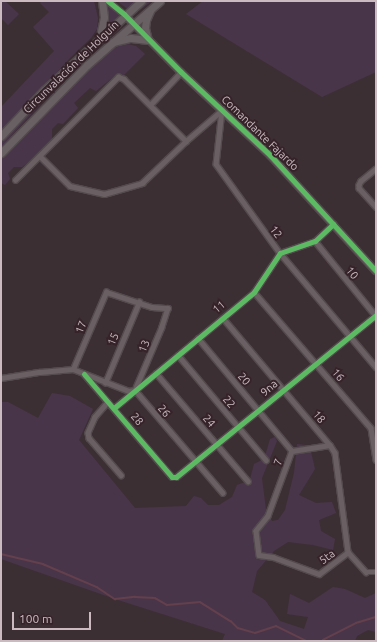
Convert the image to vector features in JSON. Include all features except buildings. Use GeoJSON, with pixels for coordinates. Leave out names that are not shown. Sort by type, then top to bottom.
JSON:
{"type":"FeatureCollection","features":[{"type":"Feature","properties":{"kind":"highway"},"geometry":{"type":"LineString","coordinates":[[98,39],[103,28],[104,17],[102,1]]}},
{"type":"Feature","properties":{"kind":"highway","name":"Circunvalación de Holguín"},"geometry":{"type":"LineString","coordinates":[[1,136],[44,90],[141,1]]}},
{"type":"Feature","properties":{"kind":"highway","name":"Circunvalación de Holguín"},"geometry":{"type":"LineString","coordinates":[[1,153],[31,121],[112,42],[160,1]]}},
{"type":"Feature","properties":{"kind":"highway"},"geometry":{"type":"LineString","coordinates":[[112,42],[131,38],[148,40],[146,20],[151,8]]}},
{"type":"Feature","properties":{"kind":"street"},"geometry":{"type":"LineString","coordinates":[[108,1],[124,15]]}},
{"type":"Feature","properties":{"kind":"street","name":"Comandante Fajardo"},"geometry":{"type":"LineString","coordinates":[[124,15],[134,23],[148,40],[181,72],[270,155],[376,271]]}},
{"type":"Feature","properties":{"kind":"street"},"geometry":{"type":"LineString","coordinates":[[150,105],[181,72]]}},
{"type":"Feature","properties":{"kind":"street"},"geometry":{"type":"LineString","coordinates":[[15,180],[118,77],[124,79],[186,141]]}},
{"type":"Feature","properties":{"kind":"street"},"geometry":{"type":"LineString","coordinates":[[40,156],[70,186],[104,194],[142,183],[186,141],[222,110]]}},
{"type":"Feature","properties":{"kind":"street","name":"12"},"geometry":{"type":"LineString","coordinates":[[222,110],[216,164],[280,253],[376,368]]}},
{"type":"Feature","properties":{"kind":"street"},"geometry":{"type":"LineString","coordinates":[[376,169],[361,181],[359,185],[359,188],[376,208]]}},
{"type":"Feature","properties":{"kind":"street"},"geometry":{"type":"LineString","coordinates":[[280,253],[315,241],[333,224]]}},
{"type":"Feature","properties":{"kind":"street","name":"10"},"geometry":{"type":"LineString","coordinates":[[315,241],[376,315]]}},
{"type":"Feature","properties":{"kind":"street","name":"11"},"geometry":{"type":"LineString","coordinates":[[114,408],[254,292],[280,253]]}},
{"type":"Feature","properties":{"kind":"street","name":"17"},"geometry":{"type":"LineString","coordinates":[[74,369],[106,292],[138,302]]}},
{"type":"Feature","properties":{"kind":"street","name":"16"},"geometry":{"type":"LineString","coordinates":[[254,292],[371,428],[375,440],[376,460]]}},
{"type":"Feature","properties":{"kind":"street","name":"13"},"geometry":{"type":"LineString","coordinates":[[135,390],[162,327],[168,308],[152,307],[138,302]]}},
{"type":"Feature","properties":{"kind":"street","name":"15"},"geometry":{"type":"LineString","coordinates":[[105,383],[138,302]]}},
{"type":"Feature","properties":{"kind":"street","name":"9na"},"geometry":{"type":"LineString","coordinates":[[174,477],[376,315]]}},
{"type":"Feature","properties":{"kind":"street","name":"18"},"geometry":{"type":"LineString","coordinates":[[223,318],[330,445],[335,453],[348,552]]}},
{"type":"Feature","properties":{"kind":"street","name":"20"},"geometry":{"type":"LineString","coordinates":[[198,338],[292,451]]}},
{"type":"Feature","properties":{"kind":"street","name":"22"},"geometry":{"type":"LineString","coordinates":[[178,355],[266,460]]}},
{"type":"Feature","properties":{"kind":"street"},"geometry":{"type":"LineString","coordinates":[[1,378],[74,369],[105,383],[129,391],[135,390]]}},
{"type":"Feature","properties":{"kind":"street","name":"24"},"geometry":{"type":"LineString","coordinates":[[156,373],[248,481]]}},
{"type":"Feature","properties":{"kind":"street","name":"28"},"geometry":{"type":"LineString","coordinates":[[84,374],[174,477]]}},
{"type":"Feature","properties":{"kind":"street","name":"26"},"geometry":{"type":"LineString","coordinates":[[135,390],[223,493]]}},
{"type":"Feature","properties":{"kind":"street"},"geometry":{"type":"LineString","coordinates":[[108,402],[95,417],[88,433],[89,438],[121,475]]}},
{"type":"Feature","properties":{"kind":"street","name":"7"},"geometry":{"type":"LineString","coordinates":[[259,555],[256,531],[268,516],[292,451],[330,445]]}},
{"type":"Feature","properties":{"kind":"street","name":"5ta"},"geometry":{"type":"LineString","coordinates":[[259,555],[273,557],[319,574],[348,552],[366,572],[376,572]]}},
{"type":"Feature","properties":{"kind":"shaded area"},"geometry":{"type":"Polygon","coordinates":[[[1,1],[5,1],[19,14],[8,25],[1,18],[1,1]]]}},
{"type":"Feature","properties":{"kind":"shaded area"},"geometry":{"type":"Polygon","coordinates":[[[42,1],[94,1],[98,18],[97,29],[91,38],[70,58],[1,134],[1,107],[54,51],[33,27],[49,12],[40,3],[42,1]]]}},
{"type":"Feature","properties":{"kind":"shaded area"},"geometry":{"type":"Polygon","coordinates":[[[117,1],[139,1],[129,10],[117,1]]]}},
{"type":"Feature","properties":{"kind":"shaded area"},"geometry":{"type":"Polygon","coordinates":[[[146,1],[152,1],[133,15],[133,12],[146,1]]]}},
{"type":"Feature","properties":{"kind":"shaded area"},"geometry":{"type":"Polygon","coordinates":[[[203,1],[376,1],[376,72],[322,97],[186,14],[203,1]]]}},
{"type":"Feature","properties":{"kind":"shaded area"},"geometry":{"type":"Polygon","coordinates":[[[107,2],[122,15],[109,27],[108,23],[107,2]]]}},
{"type":"Feature","properties":{"kind":"shaded area"},"geometry":{"type":"Polygon","coordinates":[[[123,21],[124,22],[60,83],[1,147],[1,142],[71,68],[123,21]]]}},
{"type":"Feature","properties":{"kind":"shaded area"},"geometry":{"type":"Polygon","coordinates":[[[127,44],[136,46],[145,54],[123,76],[117,74],[96,91],[90,88],[74,103],[78,108],[63,124],[58,123],[52,129],[52,139],[29,162],[22,167],[14,167],[8,173],[10,179],[5,185],[1,183],[1,157],[102,54],[115,45],[127,44]]]}},
{"type":"Feature","properties":{"kind":"shaded area"},"geometry":{"type":"Polygon","coordinates":[[[52,393],[70,396],[93,409],[79,440],[135,508],[186,506],[194,496],[201,498],[208,505],[219,505],[232,497],[237,485],[245,482],[249,483],[254,464],[260,461],[266,453],[270,439],[275,437],[277,441],[262,478],[266,510],[272,521],[278,520],[285,510],[294,473],[297,444],[306,445],[311,452],[315,469],[299,495],[316,503],[332,502],[336,513],[319,520],[321,531],[335,539],[333,550],[313,545],[288,542],[274,551],[257,571],[252,592],[265,600],[280,621],[304,629],[308,617],[287,614],[290,594],[309,603],[333,587],[345,589],[365,598],[376,593],[376,632],[368,630],[357,636],[355,641],[222,641],[225,634],[115,599],[1,559],[1,402],[8,402],[38,418],[52,393]]]}},
{"type":"Feature","properties":{"kind":"waterway"},"geometry":{"type":"LineString","coordinates":[[1,554],[43,564],[97,587],[115,599],[135,597],[155,598],[167,605],[200,602],[231,621],[238,628],[255,633],[276,626],[307,641]]}},
{"type":"Feature","properties":{"kind":"waterway"},"geometry":{"type":"LineString","coordinates":[[323,640],[356,623],[376,617]]}},
{"type":"Feature","properties":{"kind":"cycle path"},"geometry":{"type":"LineString","coordinates":[[108,1],[124,14],[181,72],[270,155],[376,271]]}},
{"type":"Feature","properties":{"kind":"cycle path"},"geometry":{"type":"LineString","coordinates":[[114,408],[254,292],[280,253],[315,241],[333,224]]}},
{"type":"Feature","properties":{"kind":"cycle path"},"geometry":{"type":"LineString","coordinates":[[84,374],[172,477],[176,477],[376,315]]}}]}
